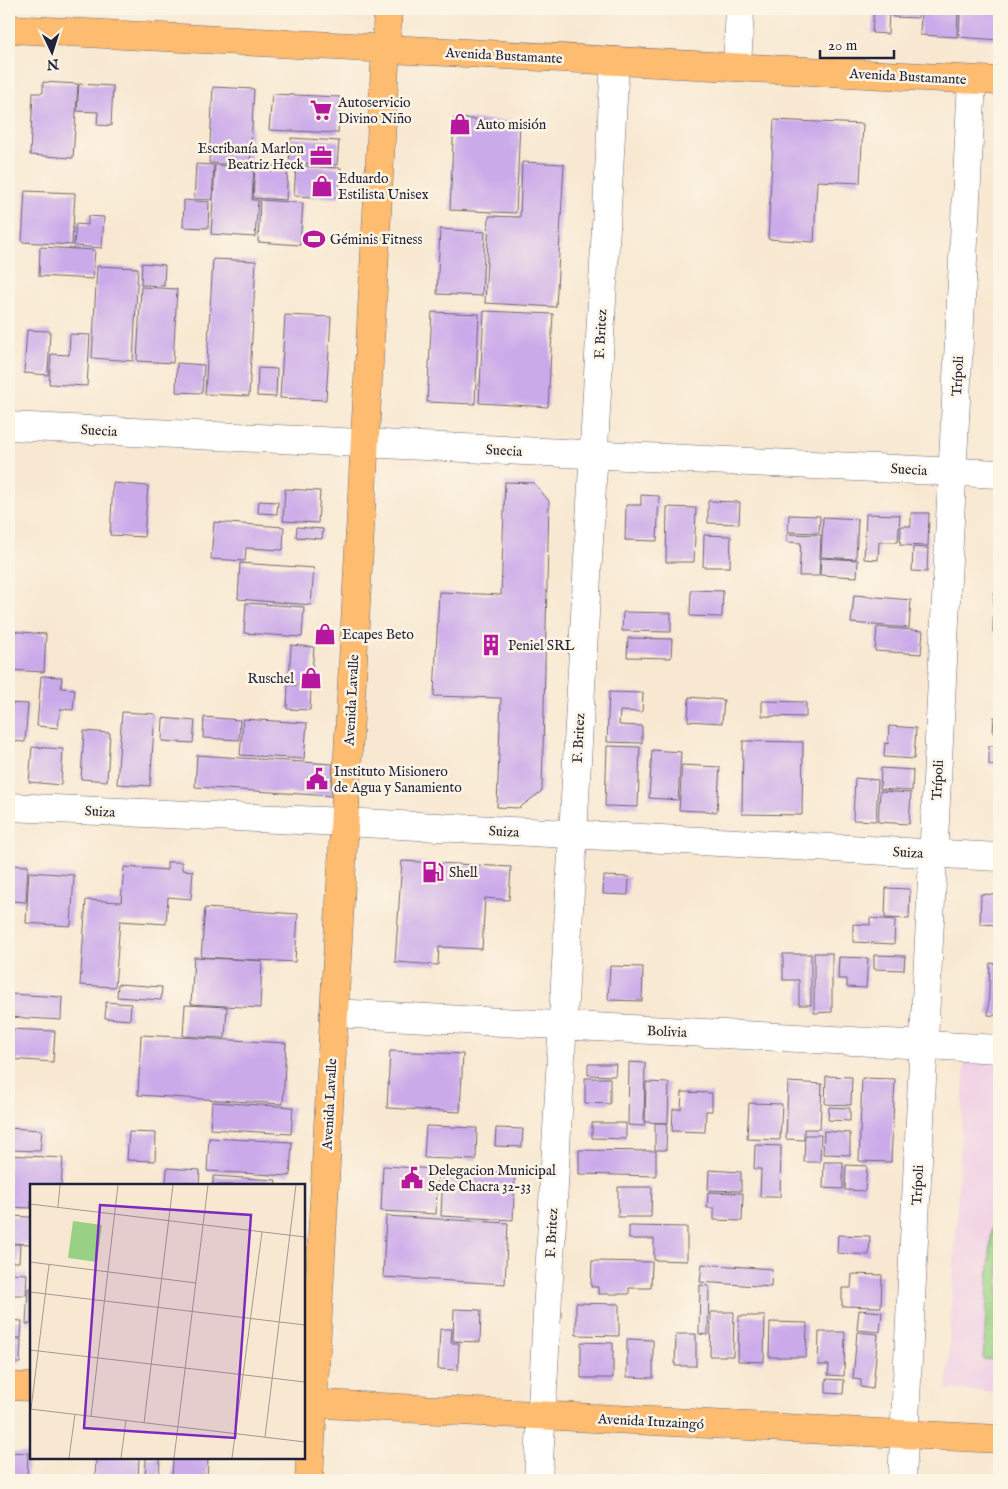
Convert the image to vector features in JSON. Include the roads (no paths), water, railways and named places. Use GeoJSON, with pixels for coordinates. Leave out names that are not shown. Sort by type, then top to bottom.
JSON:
{"type":"FeatureCollection","features":[{"type":"Feature","properties":{"kind":"main road","name":"Avenida Lavalle"},"geometry":{"type":"LineString","coordinates":[[309,1480],[308,1403],[334,1013],[388,9]]}},
{"type":"Feature","properties":{"kind":"main road","name":"Avenida Bustamante"},"geometry":{"type":"LineString","coordinates":[[9,29],[999,81]]}},
{"type":"Feature","properties":{"kind":"main road"},"geometry":{"type":"LineString","coordinates":[[9,1386],[30,1387]]}},
{"type":"Feature","properties":{"kind":"main road","name":"Avenida Ituzaingó"},"geometry":{"type":"LineString","coordinates":[[308,1403],[999,1440]]}},
{"type":"Feature","properties":{"kind":"street"},"geometry":{"type":"LineString","coordinates":[[737,67],[740,9]]}},
{"type":"Feature","properties":{"kind":"street","name":"F. Britez"},"geometry":{"type":"LineString","coordinates":[[538,1480],[615,61]]}},
{"type":"Feature","properties":{"kind":"street","name":"Trípoli"},"geometry":{"type":"LineString","coordinates":[[902,1480],[972,80]]}},
{"type":"Feature","properties":{"kind":"street","name":"Suecia"},"geometry":{"type":"LineString","coordinates":[[9,426],[999,474]]}},
{"type":"Feature","properties":{"kind":"street","name":"Suiza"},"geometry":{"type":"LineString","coordinates":[[9,807],[344,822],[999,857]]}},
{"type":"Feature","properties":{"kind":"street","name":"Bolivia"},"geometry":{"type":"LineString","coordinates":[[334,1013],[999,1049]]}},
{"type":"Feature","properties":{"kind":"place","name":"Autoservicio Divino Niño"},"geometry":{"type":"Point","coordinates":[321,110]}},
{"type":"Feature","properties":{"kind":"place","name":"Auto misión"},"geometry":{"type":"Point","coordinates":[460,124]}},
{"type":"Feature","properties":{"kind":"place","name":"Escribanía Marlon Beatriz Heck"},"geometry":{"type":"Point","coordinates":[321,156]}},
{"type":"Feature","properties":{"kind":"place","name":"Eduardo Estilista Unisex"},"geometry":{"type":"Point","coordinates":[322,186]}},
{"type":"Feature","properties":{"kind":"place","name":"Géminis Fitness"},"geometry":{"type":"Point","coordinates":[314,239]}},
{"type":"Feature","properties":{"kind":"place","name":"Ecapes Beto"},"geometry":{"type":"Point","coordinates":[325,634]}},
{"type":"Feature","properties":{"kind":"place","name":"Peniel SRL"},"geometry":{"type":"Point","coordinates":[491,645]}},
{"type":"Feature","properties":{"kind":"place","name":"Ruschel"},"geometry":{"type":"Point","coordinates":[311,678]}},
{"type":"Feature","properties":{"kind":"place","name":"Instituto Misionero de Agua y Sanamiento"},"geometry":{"type":"Point","coordinates":[317,779]}},
{"type":"Feature","properties":{"kind":"place","name":"Shell"},"geometry":{"type":"Point","coordinates":[433,872]}},
{"type":"Feature","properties":{"kind":"place","name":"Delegacion Municipal Sede Chacra 32-33"},"geometry":{"type":"Point","coordinates":[412,1178]}}]}
